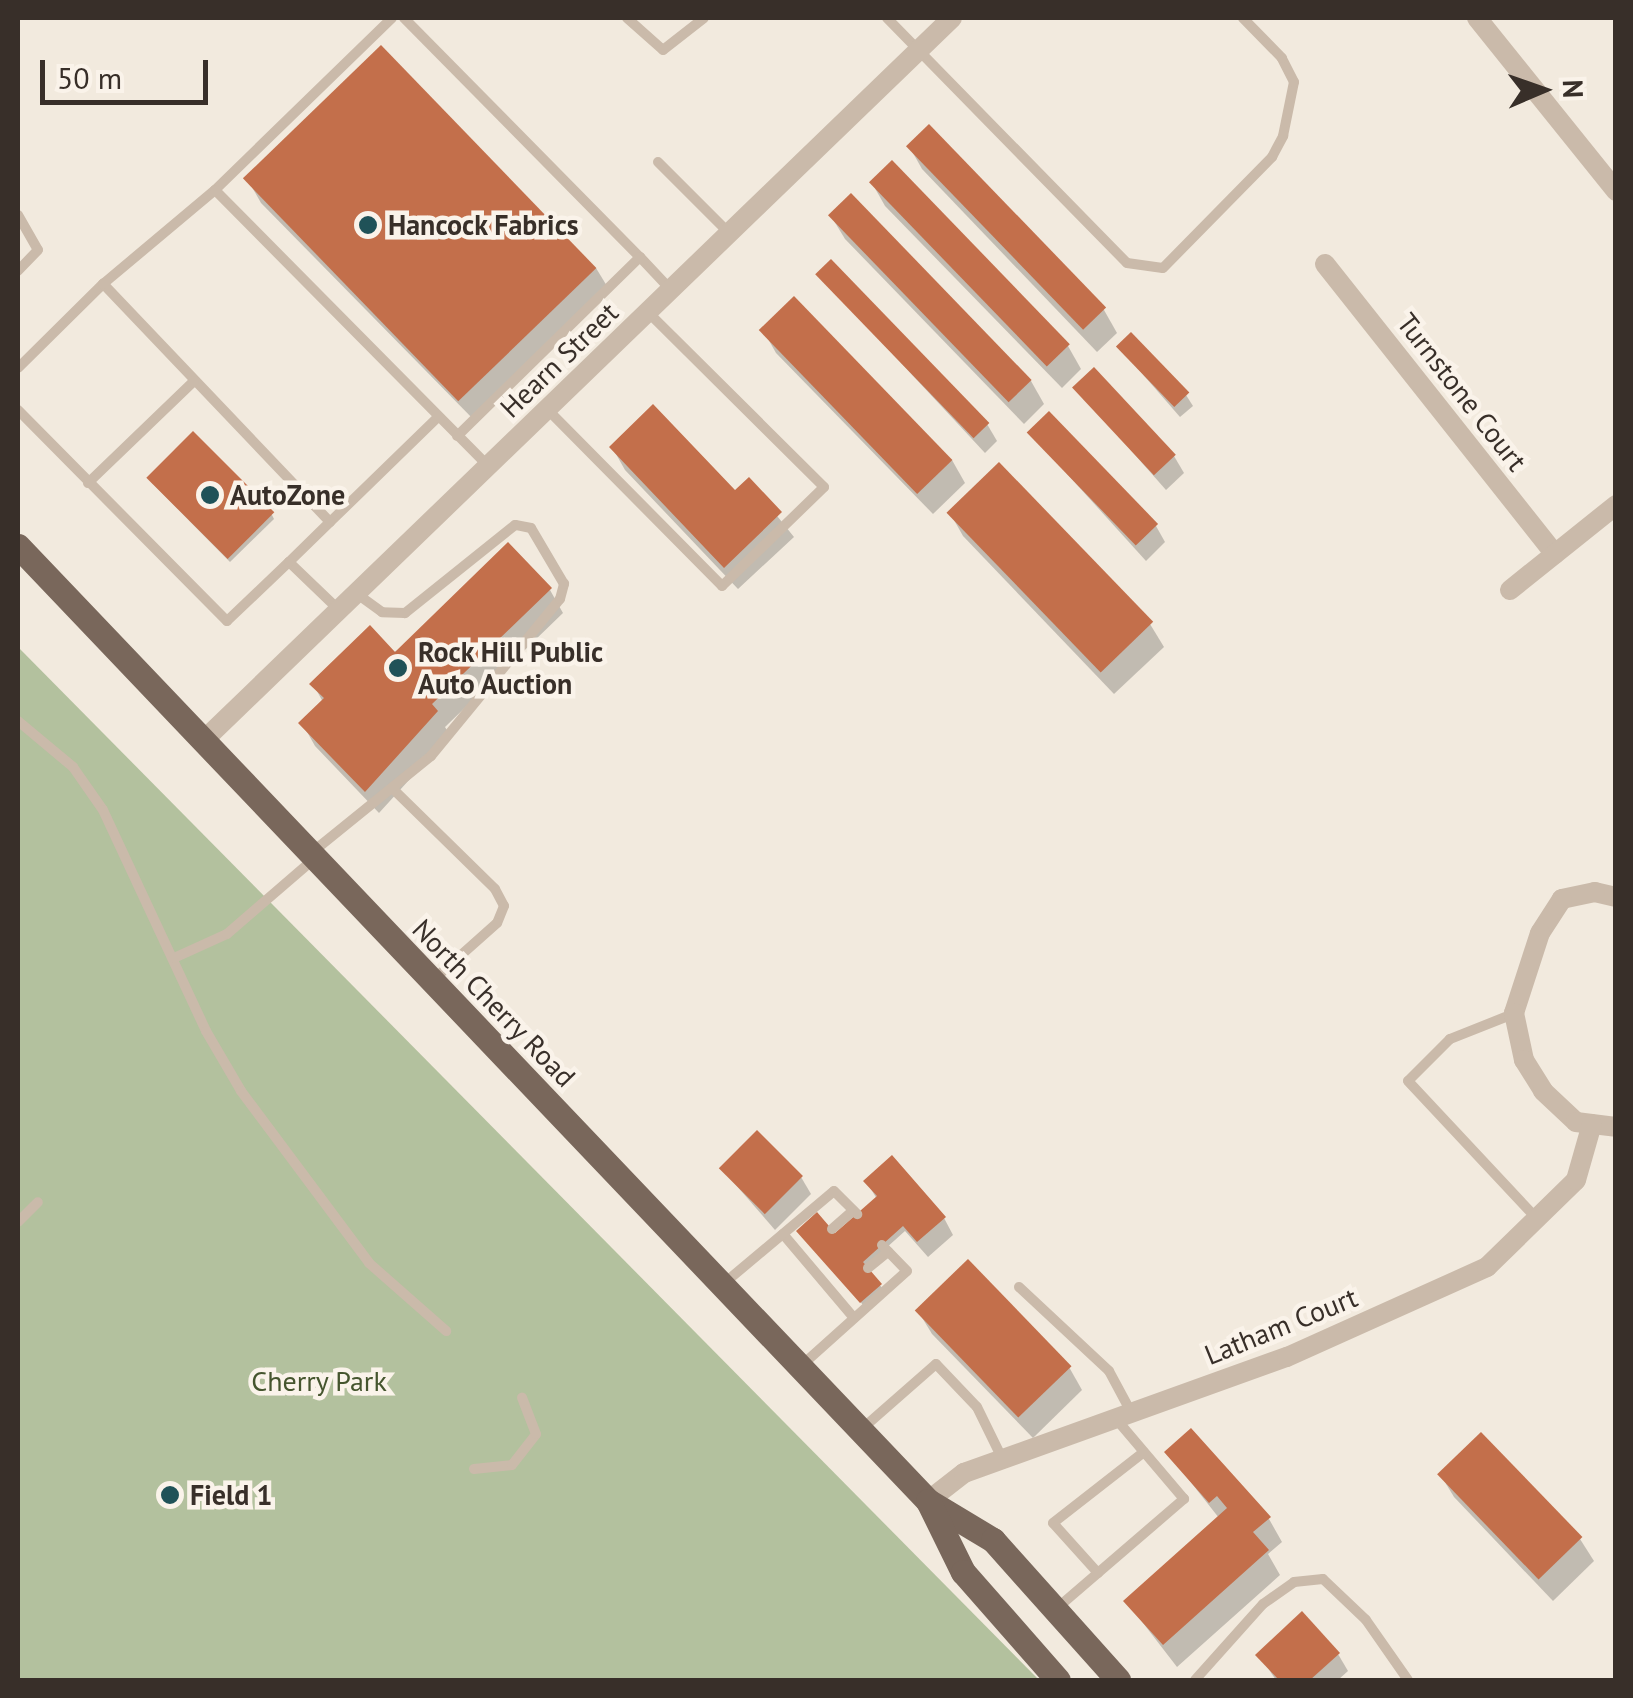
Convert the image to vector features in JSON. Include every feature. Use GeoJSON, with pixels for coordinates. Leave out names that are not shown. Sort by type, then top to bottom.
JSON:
{"type":"FeatureCollection","features":[{"type":"Feature","properties":{"kind":"main road","name":"North Cherry Road"},"geometry":{"type":"LineString","coordinates":[[18,546],[928,1502],[994,1540],[1118,1680]]}},
{"type":"Feature","properties":{"kind":"main road","name":"North Cherry Road"},"geometry":{"type":"LineString","coordinates":[[928,1502],[963,1572],[1058,1680]]}},
{"type":"Feature","properties":{"kind":"street","name":"Hearn Street"},"geometry":{"type":"LineString","coordinates":[[204,741],[952,18]]}},
{"type":"Feature","properties":{"kind":"street"},"geometry":{"type":"LineString","coordinates":[[1477,18],[1616,192]]}},
{"type":"Feature","properties":{"kind":"street","name":"Turnstone Court"},"geometry":{"type":"LineString","coordinates":[[1325,264],[1555,554]]}},
{"type":"Feature","properties":{"kind":"street"},"geometry":{"type":"LineString","coordinates":[[1510,590],[1616,505]]}},
{"type":"Feature","properties":{"kind":"street"},"geometry":{"type":"LineString","coordinates":[[1616,897],[1595,892],[1562,899],[1540,933],[1514,1013],[1524,1060],[1542,1091],[1576,1122],[1616,1127]]}},
{"type":"Feature","properties":{"kind":"street","name":"Latham Court"},"geometry":{"type":"LineString","coordinates":[[928,1502],[964,1473],[1287,1358],[1487,1267],[1576,1180],[1592,1124]]}},
{"type":"Feature","properties":{"kind":"lane"},"geometry":{"type":"LineString","coordinates":[[18,368],[103,284],[215,190],[392,18]]}},
{"type":"Feature","properties":{"kind":"lane"},"geometry":{"type":"LineString","coordinates":[[404,18],[670,290]]}},
{"type":"Feature","properties":{"kind":"lane"},"geometry":{"type":"LineString","coordinates":[[627,18],[663,50],[704,18]]}},
{"type":"Feature","properties":{"kind":"lane"},"geometry":{"type":"LineString","coordinates":[[887,18],[1127,262],[1163,268],[1272,156],[1284,136],[1294,82],[1282,58],[1242,18]]}},
{"type":"Feature","properties":{"kind":"lane"},"geometry":{"type":"LineString","coordinates":[[658,162],[729,233]]}},
{"type":"Feature","properties":{"kind":"lane"},"geometry":{"type":"LineString","coordinates":[[215,190],[488,466]]}},
{"type":"Feature","properties":{"kind":"lane"},"geometry":{"type":"LineString","coordinates":[[18,215],[38,250],[18,270]]}},
{"type":"Feature","properties":{"kind":"lane"},"geometry":{"type":"LineString","coordinates":[[457,436],[640,257]]}},
{"type":"Feature","properties":{"kind":"lane"},"geometry":{"type":"LineString","coordinates":[[103,284],[330,522]]}},
{"type":"Feature","properties":{"kind":"lane"},"geometry":{"type":"LineString","coordinates":[[547,409],[722,586],[824,487],[648,312]]}},
{"type":"Feature","properties":{"kind":"lane"},"geometry":{"type":"LineString","coordinates":[[88,483],[194,381]]}},
{"type":"Feature","properties":{"kind":"lane"},"geometry":{"type":"LineString","coordinates":[[18,410],[227,622],[438,417]]}},
{"type":"Feature","properties":{"kind":"lane"},"geometry":{"type":"LineString","coordinates":[[174,958],[227,934],[463,720],[560,599],[564,584],[531,528],[515,525],[405,613],[382,612],[356,593]]}},
{"type":"Feature","properties":{"kind":"lane"},"geometry":{"type":"LineString","coordinates":[[289,562],[339,610]]}},
{"type":"Feature","properties":{"kind":"lane"},"geometry":{"type":"LineString","coordinates":[[18,721],[73,767],[103,810],[242,1091],[369,1263],[446,1331]]}},
{"type":"Feature","properties":{"kind":"lane"},"geometry":{"type":"LineString","coordinates":[[392,788],[495,889],[504,906],[497,923],[432,981]]}},
{"type":"Feature","properties":{"kind":"lane"},"geometry":{"type":"LineString","coordinates":[[1514,1013],[1450,1040],[1408,1080],[1538,1220]]}},
{"type":"Feature","properties":{"kind":"lane"},"geometry":{"type":"LineString","coordinates":[[722,1285],[834,1192],[855,1213],[832,1229]]}},
{"type":"Feature","properties":{"kind":"lane"},"geometry":{"type":"LineString","coordinates":[[18,1222],[38,1202]]}},
{"type":"Feature","properties":{"kind":"lane"},"geometry":{"type":"LineString","coordinates":[[783,1234],[806,1252],[819,1277],[854,1318]]}},
{"type":"Feature","properties":{"kind":"lane"},"geometry":{"type":"LineString","coordinates":[[800,1367],[907,1271],[885,1248],[868,1268]]}},
{"type":"Feature","properties":{"kind":"lane"},"geometry":{"type":"LineString","coordinates":[[819,1277],[829,1268]]}},
{"type":"Feature","properties":{"kind":"lane"},"geometry":{"type":"LineString","coordinates":[[836,1297],[846,1287]]}},
{"type":"Feature","properties":{"kind":"lane"},"geometry":{"type":"LineString","coordinates":[[1020,1287],[1109,1371],[1124,1416],[1144,1452],[1184,1499],[1055,1610]]}},
{"type":"Feature","properties":{"kind":"lane"},"geometry":{"type":"LineString","coordinates":[[860,1430],[936,1364],[977,1407],[1002,1460]]}},
{"type":"Feature","properties":{"kind":"lane"},"geometry":{"type":"LineString","coordinates":[[474,1468],[512,1465],[536,1434],[522,1398]]}},
{"type":"Feature","properties":{"kind":"lane"},"geometry":{"type":"LineString","coordinates":[[1098,1573],[1053,1524],[1144,1452]]}},
{"type":"Feature","properties":{"kind":"lane"},"geometry":{"type":"LineString","coordinates":[[1203,1678],[1262,1604],[1294,1582],[1323,1579],[1366,1620],[1408,1680]]}},
{"type":"Feature","properties":{"kind":"green space","name":"Cherry Park"},"geometry":{"type":"Polygon","coordinates":[[[18,647],[1039,1680],[18,1680],[18,647]]]}},
{"type":"Feature","properties":{"kind":"building"},"geometry":{"type":"Polygon","coordinates":[[[381,45],[596,268],[458,401],[243,178],[381,45]]]}},
{"type":"Feature","properties":{"kind":"building"},"geometry":{"type":"Polygon","coordinates":[[[929,124],[1106,307],[1083,330],[906,146],[929,124]]]}},
{"type":"Feature","properties":{"kind":"building"},"geometry":{"type":"Polygon","coordinates":[[[892,160],[1070,344],[1047,366],[869,182],[892,160]]]}},
{"type":"Feature","properties":{"kind":"building"},"geometry":{"type":"Polygon","coordinates":[[[851,193],[1032,380],[1009,402],[828,215],[851,193]]]}},
{"type":"Feature","properties":{"kind":"building"},"geometry":{"type":"Polygon","coordinates":[[[831,259],[989,423],[974,438],[815,274],[831,259]]]}},
{"type":"Feature","properties":{"kind":"building"},"geometry":{"type":"Polygon","coordinates":[[[794,296],[952,460],[917,494],[759,330],[794,296]]]}},
{"type":"Feature","properties":{"kind":"building"},"geometry":{"type":"Polygon","coordinates":[[[1131,332],[1189,392],[1174,407],[1116,347],[1131,332]]]}},
{"type":"Feature","properties":{"kind":"building"},"geometry":{"type":"Polygon","coordinates":[[[1094,367],[1176,455],[1154,475],[1072,387],[1094,367]]]}},
{"type":"Feature","properties":{"kind":"building"},"geometry":{"type":"Polygon","coordinates":[[[653,404],[735,490],[749,477],[782,512],[724,568],[609,447],[653,404]]]}},
{"type":"Feature","properties":{"kind":"building"},"geometry":{"type":"Polygon","coordinates":[[[1049,411],[1158,524],[1136,545],[1027,433],[1049,411]]]}},
{"type":"Feature","properties":{"kind":"building","name":"AutoZone"},"geometry":{"type":"Polygon","coordinates":[[[193,431],[274,512],[228,559],[146,478],[193,431]]]}},
{"type":"Feature","properties":{"kind":"building"},"geometry":{"type":"Polygon","coordinates":[[[999,462],[1153,622],[1101,672],[946,513],[999,462]]]}},
{"type":"Feature","properties":{"kind":"building","name":"Rock Hill Public Auto Auction"},"geometry":{"type":"Polygon","coordinates":[[[508,542],[552,588],[432,704],[438,711],[365,792],[298,723],[324,698],[309,684],[370,625],[395,652],[508,542]]]}},
{"type":"Feature","properties":{"kind":"building"},"geometry":{"type":"Polygon","coordinates":[[[757,1130],[803,1176],[765,1214],[719,1168],[757,1130]]]}},
{"type":"Feature","properties":{"kind":"building"},"geometry":{"type":"Polygon","coordinates":[[[892,1155],[946,1217],[917,1242],[903,1226],[863,1262],[882,1284],[860,1303],[796,1231],[817,1212],[835,1233],[877,1196],[863,1181],[892,1155]]]}},
{"type":"Feature","properties":{"kind":"building"},"geometry":{"type":"Polygon","coordinates":[[[968,1259],[1072,1366],[1018,1418],[915,1310],[968,1259]]]}},
{"type":"Feature","properties":{"kind":"building"},"geometry":{"type":"Polygon","coordinates":[[[1191,1428],[1271,1517],[1253,1532],[1269,1550],[1163,1645],[1123,1601],[1227,1508],[1217,1496],[1209,1503],[1164,1452],[1191,1428]]]}},
{"type":"Feature","properties":{"kind":"building"},"geometry":{"type":"Polygon","coordinates":[[[1481,1432],[1582,1537],[1539,1579],[1437,1474],[1481,1432]]]}},
{"type":"Feature","properties":{"kind":"building"},"geometry":{"type":"Polygon","coordinates":[[[1302,1611],[1340,1653],[1310,1680],[1279,1680],[1255,1655],[1302,1611]]]}},
{"type":"Feature","properties":{"kind":"place","name":"Hancock Fabrics"},"geometry":{"type":"Point","coordinates":[368,225]}},
{"type":"Feature","properties":{"kind":"place","name":"AutoZone"},"geometry":{"type":"Point","coordinates":[210,495]}},
{"type":"Feature","properties":{"kind":"place","name":"Rock Hill Public Auto Auction"},"geometry":{"type":"Point","coordinates":[398,668]}},
{"type":"Feature","properties":{"kind":"place","name":"Field 1"},"geometry":{"type":"Point","coordinates":[170,1495]}}]}
